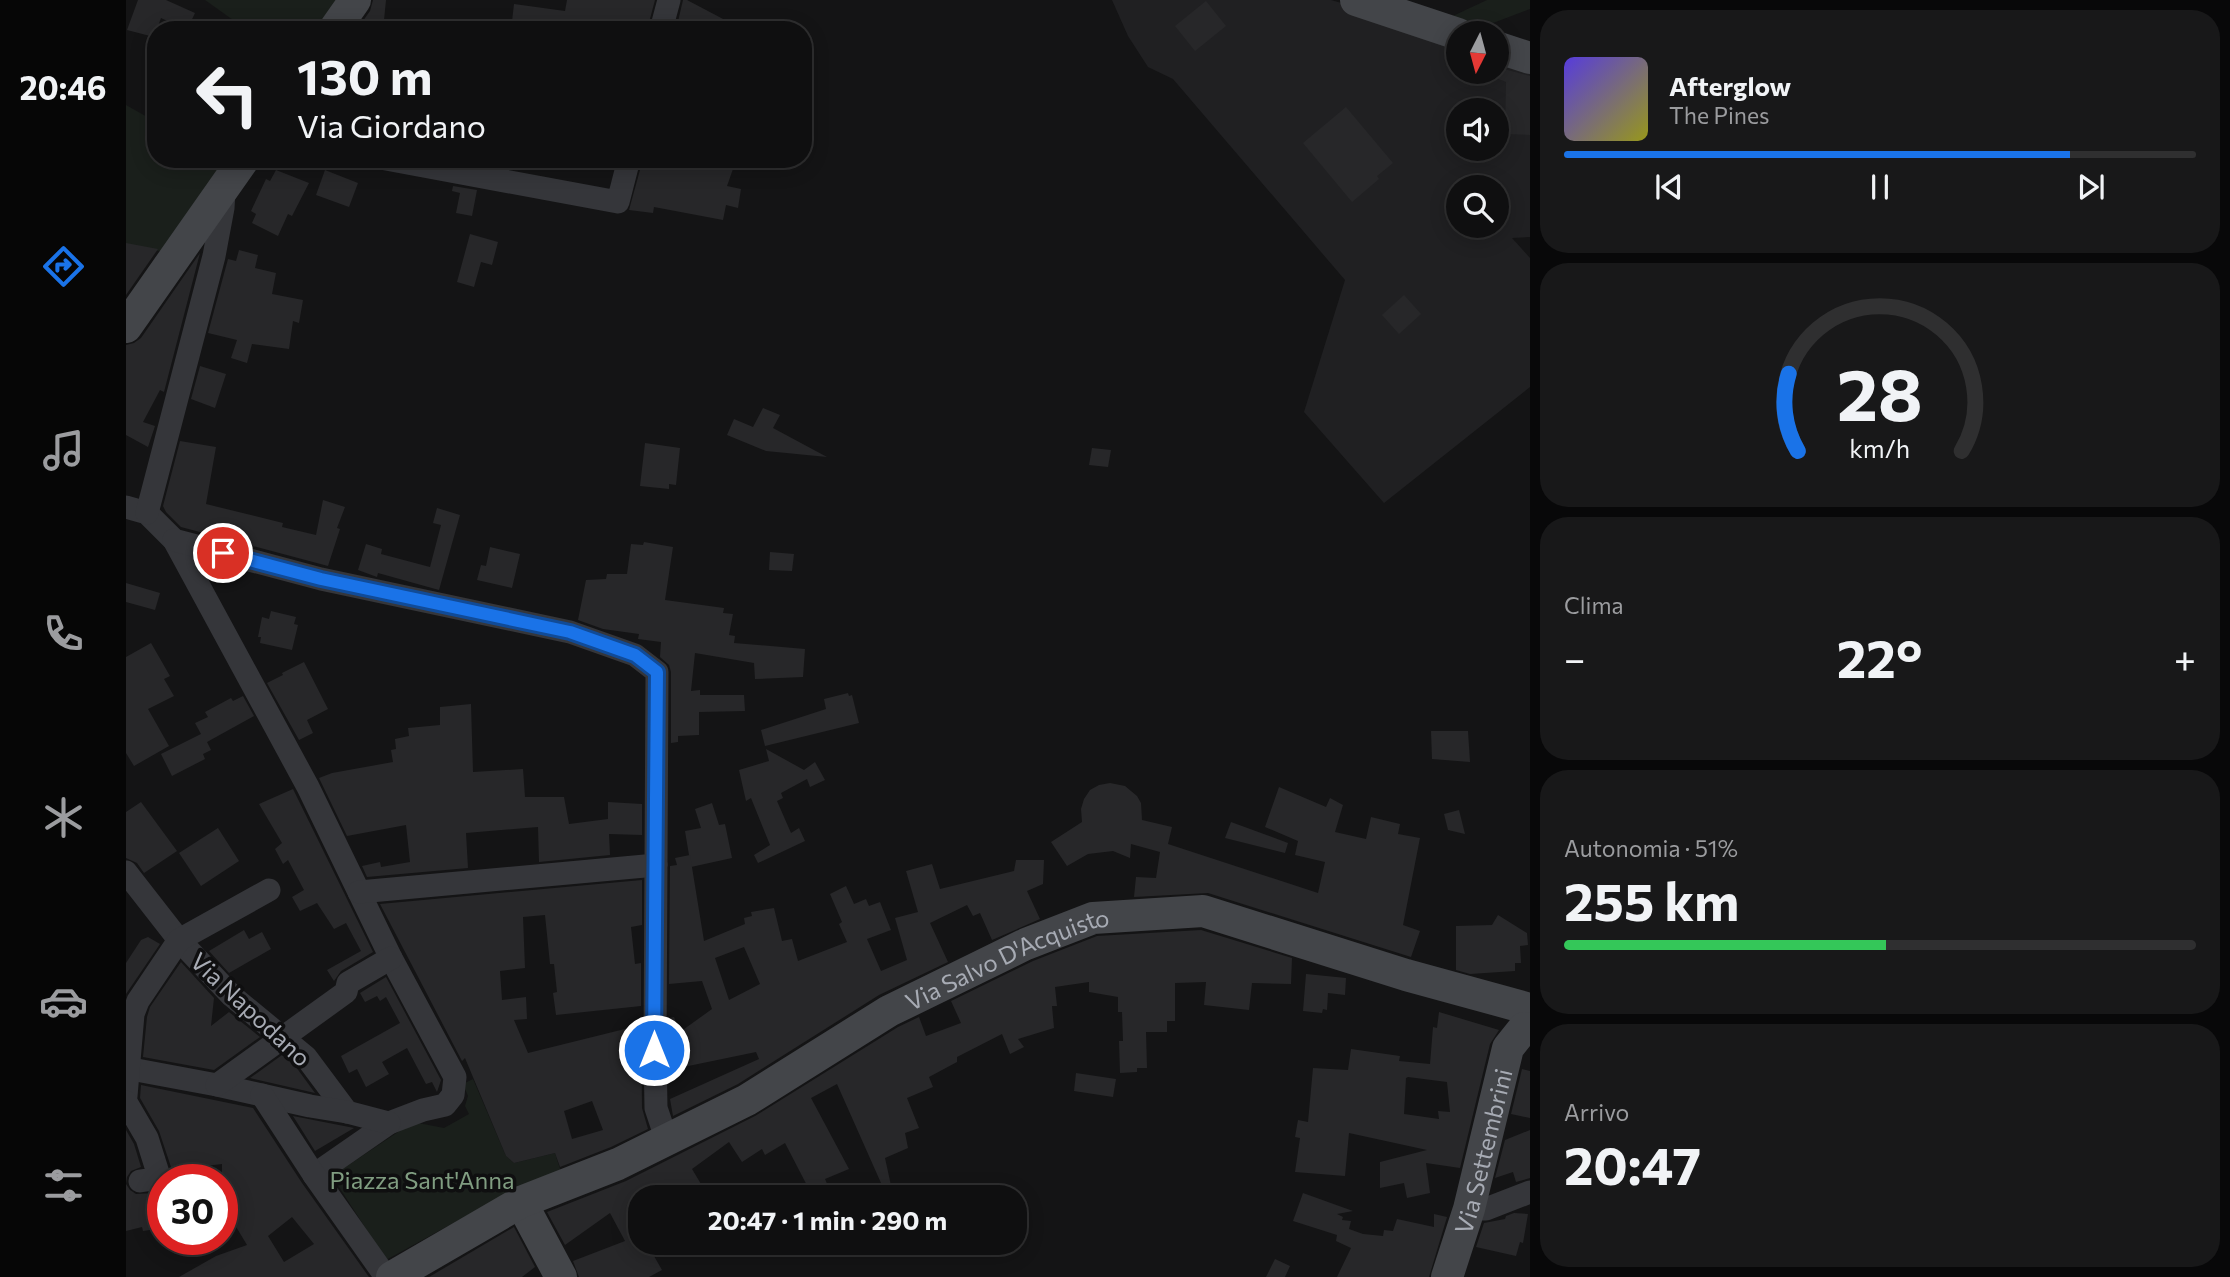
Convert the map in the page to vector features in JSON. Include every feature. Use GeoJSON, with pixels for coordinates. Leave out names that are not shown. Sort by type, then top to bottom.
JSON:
{"type":"FeatureCollection","features":[{"type":"Feature","properties":{"kind":"street"},"geometry":{"type":"LineString","coordinates":[[340,21],[355,0]]}},
{"type":"Feature","properties":{"kind":"street"},"geometry":{"type":"LineString","coordinates":[[663,21],[669,0]]}},
{"type":"Feature","properties":{"kind":"street"},"geometry":{"type":"LineString","coordinates":[[1356,0],[1446,30]]}},
{"type":"Feature","properties":{"kind":"street"},"geometry":{"type":"LineString","coordinates":[[1509,51],[1530,58]]}},
{"type":"Feature","properties":{"kind":"street"},"geometry":{"type":"LineString","coordinates":[[126,327],[238,168]]}},
{"type":"Feature","properties":{"kind":"street"},"geometry":{"type":"LineString","coordinates":[[435,168],[618,202],[627,168]]}},
{"type":"Feature","properties":{"kind":"street"},"geometry":{"type":"LineString","coordinates":[[224,188],[214,256],[159,458],[136,510],[174,540],[308,787],[391,958],[455,1077],[453,1094],[445,1105],[423,1110],[389,1124],[314,1175]]}},
{"type":"Feature","properties":{"kind":"street"},"geometry":{"type":"LineString","coordinates":[[174,540],[321,579],[570,632],[635,655],[657,672],[656,1108],[667,1141]]}},
{"type":"Feature","properties":{"kind":"street"},"geometry":{"type":"LineString","coordinates":[[359,891],[656,865]]}},
{"type":"Feature","properties":{"kind":"street","name":"Via Napodano"},"geometry":{"type":"LineString","coordinates":[[126,872],[179,940],[232,996],[306,1057],[347,1112]]}},
{"type":"Feature","properties":{"kind":"street","name":"Via Napodano"},"geometry":{"type":"LineString","coordinates":[[126,1096],[126,1069],[133,1014],[138,1001],[179,940],[269,890]]}},
{"type":"Feature","properties":{"kind":"street","name":"Via Salvo D'Acquisto"},"geometry":{"type":"LineString","coordinates":[[392,1277],[521,1202],[618,1164],[747,1100],[889,1011],[1026,944],[1093,918],[1203,911],[1406,975],[1528,1022]]}},
{"type":"Feature","properties":{"kind":"street"},"geometry":{"type":"LineString","coordinates":[[217,1085],[346,992],[348,983],[391,958]]}},
{"type":"Feature","properties":{"kind":"street","name":"Via Settembrini"},"geometry":{"type":"LineString","coordinates":[[1447,1277],[1469,1209],[1508,1048],[1528,1022]]}},
{"type":"Feature","properties":{"kind":"street"},"geometry":{"type":"LineString","coordinates":[[126,1069],[347,1112],[389,1124]]}},
{"type":"Feature","properties":{"kind":"street"},"geometry":{"type":"LineString","coordinates":[[262,1095],[386,1277]]}},
{"type":"Feature","properties":{"kind":"street"},"geometry":{"type":"LineString","coordinates":[[126,1102],[147,1138],[158,1173],[153,1179],[140,1181]]}},
{"type":"Feature","properties":{"kind":"street"},"geometry":{"type":"LineString","coordinates":[[1469,1209],[1486,1209],[1530,1192]]}},
{"type":"Feature","properties":{"kind":"street"},"geometry":{"type":"LineString","coordinates":[[521,1202],[561,1277]]}},
{"type":"Feature","properties":{"kind":"shaded area"},"geometry":{"type":"Polygon","coordinates":[[[1112,0],[1331,0],[1446,41],[1446,84],[1509,84],[1509,59],[1530,65],[1530,237],[1512,238],[1530,258],[1530,387],[1384,503],[1304,412],[1345,280],[1173,79],[1148,67],[1128,36],[1112,0]]]}},
{"type":"Feature","properties":{"kind":"green space"},"geometry":{"type":"Polygon","coordinates":[[[205,0],[345,0],[330,21],[234,21],[205,0]]]}},
{"type":"Feature","properties":{"kind":"green space"},"geometry":{"type":"Polygon","coordinates":[[[1487,0],[1530,0],[1530,9],[1498,21],[1442,21],[1487,0]]]}},
{"type":"Feature","properties":{"kind":"green space"},"geometry":{"type":"Polygon","coordinates":[[[126,105],[147,117],[147,168],[226,168],[168,252],[126,247],[126,105]]]}},
{"type":"Feature","properties":{"kind":"green space","name":"Piazza Sant'Anna"},"geometry":{"type":"Polygon","coordinates":[[[473,1079],[506,1156],[514,1163],[555,1153],[561,1172],[508,1193],[386,1260],[332,1176],[413,1122],[444,1128],[469,1114],[465,1106],[468,1096],[463,1084],[473,1079]]]}},
{"type":"Feature","properties":{"kind":"building"},"geometry":{"type":"Polygon","coordinates":[[[138,0],[166,0],[195,13],[191,21],[168,21],[161,18],[160,21],[147,21],[147,35],[127,30],[138,0]]]}},
{"type":"Feature","properties":{"kind":"building"},"geometry":{"type":"Polygon","coordinates":[[[373,0],[386,0],[384,21],[363,21],[373,0]]]}},
{"type":"Feature","properties":{"kind":"building"},"geometry":{"type":"Polygon","coordinates":[[[567,0],[655,0],[649,21],[512,21],[514,4],[565,11],[567,0]]]}},
{"type":"Feature","properties":{"kind":"building"},"geometry":{"type":"Polygon","coordinates":[[[683,0],[687,0],[727,21],[678,21],[683,0]]]}},
{"type":"Feature","properties":{"kind":"building"},"geometry":{"type":"Polygon","coordinates":[[[1206,1],[1226,26],[1195,51],[1175,26],[1206,1]]]}},
{"type":"Feature","properties":{"kind":"building"},"geometry":{"type":"Polygon","coordinates":[[[1509,70],[1530,76],[1530,135],[1509,134],[1509,98],[1506,98],[1509,70]]]}},
{"type":"Feature","properties":{"kind":"building"},"geometry":{"type":"Polygon","coordinates":[[[1346,107],[1393,163],[1352,202],[1303,143],[1346,107]]]}},
{"type":"Feature","properties":{"kind":"building"},"geometry":{"type":"Polygon","coordinates":[[[641,168],[729,168],[733,169],[727,186],[741,189],[738,208],[726,205],[723,220],[654,207],[653,213],[629,210],[641,168]]]}},
{"type":"Feature","properties":{"kind":"building"},"geometry":{"type":"Polygon","coordinates":[[[276,170],[309,183],[292,216],[288,214],[278,236],[252,223],[256,214],[251,211],[266,179],[270,181],[276,170]]]}},
{"type":"Feature","properties":{"kind":"building"},"geometry":{"type":"Polygon","coordinates":[[[325,170],[358,183],[349,207],[316,195],[325,170]]]}},
{"type":"Feature","properties":{"kind":"building"},"geometry":{"type":"Polygon","coordinates":[[[453,186],[477,190],[472,216],[456,213],[460,193],[452,191],[453,186]]]}},
{"type":"Feature","properties":{"kind":"building"},"geometry":{"type":"Polygon","coordinates":[[[470,234],[498,242],[492,265],[481,262],[474,287],[457,282],[470,234]]]}},
{"type":"Feature","properties":{"kind":"building"},"geometry":{"type":"Polygon","coordinates":[[[126,243],[158,249],[126,295],[126,243]]]}},
{"type":"Feature","properties":{"kind":"building"},"geometry":{"type":"Polygon","coordinates":[[[239,250],[258,255],[255,268],[276,273],[272,294],[303,300],[299,323],[293,321],[289,349],[252,344],[247,363],[231,358],[237,340],[208,333],[228,259],[236,261],[239,250]]]}},
{"type":"Feature","properties":{"kind":"building"},"geometry":{"type":"Polygon","coordinates":[[[200,253],[164,392],[160,390],[143,422],[155,426],[148,447],[126,435],[126,345],[141,338],[200,253]]]}},
{"type":"Feature","properties":{"kind":"building"},"geometry":{"type":"Polygon","coordinates":[[[1404,295],[1421,314],[1399,334],[1382,315],[1404,295]]]}},
{"type":"Feature","properties":{"kind":"building"},"geometry":{"type":"Polygon","coordinates":[[[200,366],[226,374],[215,408],[191,399],[200,366]]]}},
{"type":"Feature","properties":{"kind":"building"},"geometry":{"type":"Polygon","coordinates":[[[763,408],[780,415],[773,428],[827,457],[766,451],[727,435],[734,419],[753,427],[763,408]]]}},
{"type":"Feature","properties":{"kind":"building"},"geometry":{"type":"Polygon","coordinates":[[[180,441],[216,447],[206,504],[283,523],[282,527],[316,535],[323,500],[345,507],[328,566],[181,527],[163,506],[180,441]]]}},
{"type":"Feature","properties":{"kind":"building"},"geometry":{"type":"Polygon","coordinates":[[[645,443],[680,448],[676,485],[669,484],[669,489],[640,486],[645,443]]]}},
{"type":"Feature","properties":{"kind":"building"},"geometry":{"type":"Polygon","coordinates":[[[1092,448],[1111,450],[1108,467],[1089,465],[1092,448]]]}},
{"type":"Feature","properties":{"kind":"building"},"geometry":{"type":"Polygon","coordinates":[[[437,508],[460,515],[439,590],[378,573],[377,577],[358,570],[366,544],[382,549],[381,554],[430,567],[441,525],[433,523],[437,508]]]}},
{"type":"Feature","properties":{"kind":"building"},"geometry":{"type":"Polygon","coordinates":[[[644,542],[673,547],[665,600],[724,608],[723,613],[733,614],[729,635],[735,636],[734,643],[805,649],[803,677],[755,679],[754,663],[695,653],[691,691],[700,690],[700,695],[744,695],[745,711],[699,712],[699,735],[678,736],[678,742],[671,743],[671,672],[669,665],[660,657],[661,642],[638,639],[639,634],[603,629],[578,620],[586,580],[606,579],[607,574],[627,574],[631,544],[643,545],[644,542]]]}},
{"type":"Feature","properties":{"kind":"building"},"geometry":{"type":"Polygon","coordinates":[[[490,547],[520,554],[512,588],[477,580],[481,565],[486,566],[490,547]]]}},
{"type":"Feature","properties":{"kind":"building"},"geometry":{"type":"Polygon","coordinates":[[[770,552],[794,554],[792,571],[769,570],[770,552]]]}},
{"type":"Feature","properties":{"kind":"building"},"geometry":{"type":"Polygon","coordinates":[[[126,583],[160,593],[155,610],[126,602],[126,583]]]}},
{"type":"Feature","properties":{"kind":"building"},"geometry":{"type":"Polygon","coordinates":[[[271,611],[296,617],[294,624],[298,625],[292,650],[260,643],[261,637],[258,637],[262,617],[269,619],[271,611]]]}},
{"type":"Feature","properties":{"kind":"building"},"geometry":{"type":"Polygon","coordinates":[[[151,643],[170,676],[164,679],[174,696],[148,709],[169,746],[134,766],[126,753],[126,657],[151,643]]]}},
{"type":"Feature","properties":{"kind":"building"},"geometry":{"type":"Polygon","coordinates":[[[304,662],[328,709],[307,720],[313,733],[299,740],[267,683],[304,662]]]}},
{"type":"Feature","properties":{"kind":"building"},"geometry":{"type":"Polygon","coordinates":[[[848,693],[849,696],[852,695],[859,723],[765,746],[761,730],[826,709],[824,699],[848,693]]]}},
{"type":"Feature","properties":{"kind":"building"},"geometry":{"type":"Polygon","coordinates":[[[243,696],[254,716],[207,742],[211,750],[203,754],[205,759],[172,776],[161,754],[201,734],[195,723],[208,717],[205,712],[231,698],[233,701],[243,696]]]}},
{"type":"Feature","properties":{"kind":"building"},"geometry":{"type":"Polygon","coordinates":[[[471,704],[473,772],[523,769],[525,797],[564,797],[569,824],[608,819],[608,802],[642,804],[642,835],[609,834],[610,855],[539,862],[538,827],[466,833],[468,868],[367,877],[362,866],[380,862],[381,867],[410,862],[406,825],[347,836],[319,778],[332,773],[393,762],[391,750],[396,749],[395,739],[409,736],[408,728],[440,725],[440,707],[471,704]]]}},
{"type":"Feature","properties":{"kind":"building"},"geometry":{"type":"Polygon","coordinates":[[[1431,731],[1468,731],[1470,762],[1432,759],[1431,731]]]}},
{"type":"Feature","properties":{"kind":"building"},"geometry":{"type":"Polygon","coordinates":[[[766,749],[804,770],[815,762],[825,780],[810,787],[807,779],[781,793],[783,798],[777,801],[791,833],[799,828],[805,841],[758,863],[754,855],[770,845],[751,798],[746,801],[739,770],[769,761],[766,749]]]}},
{"type":"Feature","properties":{"kind":"building"},"geometry":{"type":"Polygon","coordinates":[[[1110,783],[1125,786],[1137,796],[1141,803],[1142,820],[1172,827],[1168,844],[1318,893],[1325,862],[1295,855],[1298,841],[1265,827],[1279,787],[1326,807],[1330,798],[1343,805],[1335,832],[1366,839],[1371,817],[1400,824],[1398,834],[1420,838],[1403,925],[1420,931],[1411,957],[1208,893],[1134,897],[1136,877],[1156,878],[1160,852],[1131,844],[1130,858],[1113,851],[1088,854],[1067,866],[1051,842],[1082,822],[1081,809],[1090,790],[1110,783]]]}},
{"type":"Feature","properties":{"kind":"building"},"geometry":{"type":"Polygon","coordinates":[[[293,789],[373,952],[341,971],[334,981],[327,970],[361,951],[346,923],[334,929],[317,903],[300,911],[292,897],[304,890],[288,860],[283,864],[275,849],[282,843],[259,804],[293,789]]]}},
{"type":"Feature","properties":{"kind":"building"},"geometry":{"type":"Polygon","coordinates":[[[141,802],[177,851],[144,873],[137,863],[126,858],[126,812],[141,802]]]}},
{"type":"Feature","properties":{"kind":"building"},"geometry":{"type":"Polygon","coordinates":[[[712,803],[719,825],[725,824],[732,858],[691,867],[685,831],[701,828],[695,809],[712,803]]]}},
{"type":"Feature","properties":{"kind":"building"},"geometry":{"type":"Polygon","coordinates":[[[1459,810],[1465,834],[1448,830],[1444,814],[1459,810]]]}},
{"type":"Feature","properties":{"kind":"building"},"geometry":{"type":"Polygon","coordinates":[[[1231,822],[1288,843],[1285,853],[1225,838],[1231,822]]]}},
{"type":"Feature","properties":{"kind":"building"},"geometry":{"type":"Polygon","coordinates":[[[218,828],[239,861],[201,886],[179,853],[218,828]]]}},
{"type":"Feature","properties":{"kind":"building"},"geometry":{"type":"Polygon","coordinates":[[[690,855],[704,941],[745,924],[744,918],[752,916],[751,912],[774,908],[782,941],[792,939],[798,961],[847,942],[830,894],[846,886],[854,904],[866,899],[869,906],[880,902],[891,930],[867,939],[881,971],[907,960],[895,918],[918,912],[906,871],[932,864],[940,889],[1014,871],[1016,860],[1044,860],[1043,884],[1027,891],[1040,919],[992,940],[980,913],[973,916],[967,905],[930,923],[948,962],[879,995],[738,1084],[673,1116],[670,1099],[759,1059],[756,1052],[669,1070],[669,1018],[674,1017],[680,1032],[712,1009],[702,981],[669,984],[670,866],[677,865],[675,858],[690,855]],[[744,947],[715,958],[729,1000],[760,984],[744,947]]]}},
{"type":"Feature","properties":{"kind":"building"},"geometry":{"type":"Polygon","coordinates":[[[642,880],[642,925],[631,927],[635,964],[641,963],[641,1006],[556,1015],[553,993],[557,992],[554,964],[550,964],[545,915],[523,917],[525,968],[500,971],[502,1000],[526,997],[527,1019],[514,1020],[528,1053],[641,1025],[642,1108],[648,1129],[560,1167],[555,1153],[514,1163],[506,1156],[465,1058],[462,1061],[380,904],[642,880]],[[592,1101],[564,1111],[572,1139],[603,1130],[592,1101]]]}},
{"type":"Feature","properties":{"kind":"building"},"geometry":{"type":"Polygon","coordinates":[[[1498,915],[1527,933],[1528,945],[1520,946],[1521,963],[1515,963],[1515,971],[1470,974],[1456,970],[1456,926],[1492,925],[1498,915]]]}},
{"type":"Feature","properties":{"kind":"building"},"geometry":{"type":"Polygon","coordinates":[[[244,930],[249,939],[262,932],[271,949],[229,973],[209,951],[244,930]]]}},
{"type":"Feature","properties":{"kind":"building"},"geometry":{"type":"Polygon","coordinates":[[[1201,930],[1292,958],[1291,984],[1252,983],[1249,1010],[1204,1005],[1206,982],[1175,983],[1175,1021],[1167,1021],[1167,1032],[1146,1032],[1147,1068],[1137,1068],[1137,1072],[1120,1073],[1119,1041],[1123,1041],[1122,1012],[1118,1012],[1118,997],[1089,992],[1089,982],[1055,987],[1057,1006],[1052,1006],[1054,1028],[1018,1039],[1024,1047],[1010,1054],[1002,1034],[957,1057],[957,1062],[929,1077],[933,1087],[907,1098],[919,1128],[905,1133],[908,1148],[885,1158],[891,1185],[882,1185],[837,1084],[811,1098],[849,1169],[825,1179],[828,1185],[807,1185],[785,1143],[765,1155],[762,1149],[742,1162],[729,1142],[692,1169],[702,1185],[628,1185],[628,1255],[653,1255],[662,1270],[649,1277],[579,1277],[573,1261],[625,1241],[610,1213],[565,1245],[547,1212],[626,1181],[755,1116],[898,1027],[919,1017],[926,1036],[961,1023],[951,1001],[1033,961],[1097,936],[1201,930]]]}},
{"type":"Feature","properties":{"kind":"building"},"geometry":{"type":"Polygon","coordinates":[[[148,937],[160,944],[126,994],[126,963],[141,940],[148,937]]]}},
{"type":"Feature","properties":{"kind":"building"},"geometry":{"type":"Polygon","coordinates":[[[181,962],[214,998],[211,1026],[229,1012],[260,1037],[214,1070],[143,1057],[150,1007],[181,962]]]}},
{"type":"Feature","properties":{"kind":"building"},"geometry":{"type":"Polygon","coordinates":[[[1306,974],[1346,978],[1345,995],[1328,993],[1327,1010],[1323,1009],[1322,1013],[1303,1011],[1306,974]]]}},
{"type":"Feature","properties":{"kind":"building"},"geometry":{"type":"Polygon","coordinates":[[[386,977],[441,1080],[437,1092],[432,1082],[426,1084],[407,1048],[382,1062],[389,1074],[366,1087],[357,1069],[349,1073],[341,1056],[400,1023],[386,997],[380,1001],[377,996],[365,1002],[360,993],[386,977]]]}},
{"type":"Feature","properties":{"kind":"building"},"geometry":{"type":"Polygon","coordinates":[[[1439,1012],[1499,1030],[1490,1044],[1460,1168],[1426,1163],[1430,1193],[1407,1198],[1404,1183],[1380,1188],[1380,1162],[1427,1150],[1349,1133],[1345,1176],[1295,1172],[1300,1138],[1295,1137],[1298,1120],[1308,1122],[1313,1068],[1348,1070],[1351,1049],[1400,1056],[1399,1061],[1430,1064],[1433,1027],[1437,1028],[1439,1012]],[[1406,1078],[1404,1114],[1439,1119],[1438,1111],[1450,1112],[1447,1082],[1406,1078]]]}},
{"type":"Feature","properties":{"kind":"building"},"geometry":{"type":"Polygon","coordinates":[[[282,1055],[296,1067],[315,1093],[250,1078],[282,1055]]]}},
{"type":"Feature","properties":{"kind":"building"},"geometry":{"type":"Polygon","coordinates":[[[1522,1069],[1530,1071],[1530,1118],[1511,1114],[1522,1069]]]}},
{"type":"Feature","properties":{"kind":"building"},"geometry":{"type":"Polygon","coordinates":[[[1076,1073],[1116,1079],[1113,1097],[1074,1091],[1076,1073]]]}},
{"type":"Feature","properties":{"kind":"building"},"geometry":{"type":"Polygon","coordinates":[[[141,1085],[253,1108],[369,1277],[179,1277],[216,1256],[238,1255],[238,1248],[247,1245],[238,1230],[238,1164],[170,1164],[159,1131],[140,1098],[141,1085]],[[292,1217],[268,1236],[284,1262],[314,1244],[292,1217]]]}},
{"type":"Feature","properties":{"kind":"building"},"geometry":{"type":"Polygon","coordinates":[[[293,1116],[344,1126],[354,1128],[315,1151],[293,1116]]]}},
{"type":"Feature","properties":{"kind":"building"},"geometry":{"type":"Polygon","coordinates":[[[126,1130],[134,1144],[141,1167],[131,1171],[126,1184],[126,1130]]]}},
{"type":"Feature","properties":{"kind":"building"},"geometry":{"type":"Polygon","coordinates":[[[1530,1130],[1530,1178],[1516,1182],[1513,1172],[1495,1178],[1505,1140],[1530,1130]]]}},
{"type":"Feature","properties":{"kind":"building"},"geometry":{"type":"Polygon","coordinates":[[[126,1184],[136,1194],[147,1193],[147,1230],[143,1231],[142,1227],[126,1231],[126,1184]]]}},
{"type":"Feature","properties":{"kind":"building"},"geometry":{"type":"Polygon","coordinates":[[[1303,1193],[1353,1211],[1337,1214],[1343,1217],[1342,1220],[1351,1221],[1349,1229],[1363,1234],[1383,1236],[1384,1230],[1393,1231],[1397,1219],[1434,1227],[1434,1214],[1447,1217],[1429,1277],[1337,1277],[1351,1248],[1336,1241],[1337,1235],[1293,1221],[1303,1193]]]}},
{"type":"Feature","properties":{"kind":"building"},"geometry":{"type":"Polygon","coordinates":[[[1514,1213],[1528,1214],[1523,1243],[1520,1242],[1516,1256],[1476,1247],[1484,1223],[1505,1219],[1514,1213]]]}},
{"type":"Feature","properties":{"kind":"building"},"geometry":{"type":"Polygon","coordinates":[[[514,1227],[535,1267],[522,1277],[429,1277],[514,1227]]]}},
{"type":"Feature","properties":{"kind":"building"},"geometry":{"type":"Polygon","coordinates":[[[1275,1259],[1290,1266],[1285,1277],[1266,1277],[1275,1259]]]}},
{"type":"Feature","properties":{"kind":"route"},"geometry":{"type":"LineString","coordinates":[[223,553],[321,579],[570,632],[635,655],[657,672],[654,1050]]}}]}
